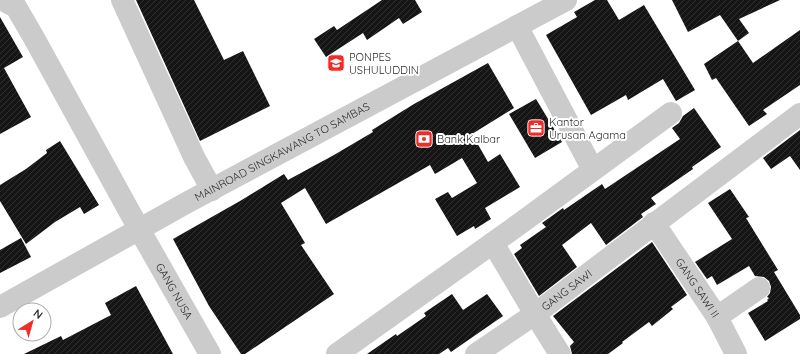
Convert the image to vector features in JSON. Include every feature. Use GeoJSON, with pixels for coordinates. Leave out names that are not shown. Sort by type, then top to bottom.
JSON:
{"type":"FeatureCollection","features":[{"type":"Feature","properties":{"kind":"street"},"geometry":{"type":"LineString","coordinates":[[122,0],[194,157],[212,190]]}},
{"type":"Feature","properties":{"kind":"street","name":"MAINROAD SINGKAWANG TO SAMBAS"},"geometry":{"type":"LineString","coordinates":[[0,307],[188,202],[566,0]]}},
{"type":"Feature","properties":{"kind":"street","name":"GANG NUSA"},"geometry":{"type":"LineString","coordinates":[[16,2],[139,229],[210,354]]}},
{"type":"Feature","properties":{"kind":"street"},"geometry":{"type":"LineString","coordinates":[[517,26],[593,170]]}},
{"type":"Feature","properties":{"kind":"street"},"geometry":{"type":"LineString","coordinates":[[337,354],[493,243],[671,112]]}},
{"type":"Feature","properties":{"kind":"street","name":"GANG SAWI"},"geometry":{"type":"LineString","coordinates":[[476,354],[534,314],[800,114]]}},
{"type":"Feature","properties":{"kind":"street","name":"GANG SAWI II"},"geometry":{"type":"LineString","coordinates":[[654,223],[717,317],[736,354]]}},
{"type":"Feature","properties":{"kind":"street"},"geometry":{"type":"LineString","coordinates":[[493,243],[534,314],[560,354]]}},
{"type":"Feature","properties":{"kind":"street"},"geometry":{"type":"LineString","coordinates":[[717,317],[759,288]]}},
{"type":"Feature","properties":{"kind":"building"},"geometry":{"type":"Polygon","coordinates":[[[136,0],[194,0],[224,60],[243,51],[270,106],[200,141],[136,0]]]}},
{"type":"Feature","properties":{"kind":"building"},"geometry":{"type":"Polygon","coordinates":[[[382,0],[415,0],[422,12],[403,24],[399,18],[367,40],[363,33],[326,57],[314,39],[334,26],[337,30],[382,0]]]}},
{"type":"Feature","properties":{"kind":"building"},"geometry":{"type":"Polygon","coordinates":[[[595,0],[607,0],[619,20],[644,5],[695,90],[676,101],[663,79],[628,100],[626,95],[591,115],[546,35],[577,17],[574,12],[595,0]]]}},
{"type":"Feature","properties":{"kind":"building"},"geometry":{"type":"Polygon","coordinates":[[[672,0],[780,0],[739,19],[749,33],[738,41],[720,15],[688,32],[672,0]]]}},
{"type":"Feature","properties":{"kind":"building"},"geometry":{"type":"Polygon","coordinates":[[[0,17],[23,57],[4,68],[31,117],[0,134],[0,17]]]}},
{"type":"Feature","properties":{"kind":"building"},"geometry":{"type":"Polygon","coordinates":[[[800,30],[800,85],[763,110],[767,114],[749,126],[716,78],[712,80],[704,64],[738,41],[753,63],[800,30]]]}},
{"type":"Feature","properties":{"kind":"building"},"geometry":{"type":"Polygon","coordinates":[[[488,63],[514,108],[472,134],[488,162],[500,154],[520,187],[485,208],[491,219],[475,229],[474,226],[457,236],[435,199],[448,192],[452,198],[477,183],[462,158],[435,174],[430,165],[326,224],[305,188],[281,203],[305,243],[301,245],[334,294],[245,354],[241,354],[209,306],[173,239],[284,174],[288,180],[334,155],[373,132],[372,130],[414,104],[488,63]]]}},
{"type":"Feature","properties":{"kind":"building","name":"Kantor Urusan Agama"},"geometry":{"type":"Polygon","coordinates":[[[536,99],[562,142],[535,158],[509,114],[536,99]]]}},
{"type":"Feature","properties":{"kind":"building"},"geometry":{"type":"Polygon","coordinates":[[[694,108],[721,147],[692,167],[693,169],[651,198],[656,204],[641,214],[643,217],[606,245],[591,223],[562,245],[577,267],[539,296],[514,254],[522,248],[520,245],[546,227],[542,223],[563,208],[564,210],[602,184],[605,189],[680,139],[672,128],[679,123],[683,116],[694,108]]]}},
{"type":"Feature","properties":{"kind":"building"},"geometry":{"type":"Polygon","coordinates":[[[800,130],[800,170],[790,156],[771,169],[763,158],[800,130]]]}},
{"type":"Feature","properties":{"kind":"building"},"geometry":{"type":"Polygon","coordinates":[[[60,141],[99,205],[84,214],[80,207],[55,222],[26,244],[0,201],[0,185],[26,169],[47,153],[46,150],[60,141]]]}},
{"type":"Feature","properties":{"kind":"building"},"geometry":{"type":"Polygon","coordinates":[[[730,189],[749,217],[746,218],[778,270],[774,272],[800,315],[800,319],[765,341],[748,313],[768,301],[767,300],[769,298],[767,297],[770,293],[771,287],[769,281],[764,277],[755,276],[749,266],[717,285],[712,276],[707,279],[695,262],[732,239],[708,203],[730,189]]]}},
{"type":"Feature","properties":{"kind":"building"},"geometry":{"type":"Polygon","coordinates":[[[21,238],[31,257],[0,273],[0,250],[21,238]]]}},
{"type":"Feature","properties":{"kind":"building"},"geometry":{"type":"Polygon","coordinates":[[[652,242],[687,295],[671,307],[673,309],[652,326],[649,322],[608,354],[572,354],[570,346],[574,342],[553,316],[652,242]]]}},
{"type":"Feature","properties":{"kind":"building"},"geometry":{"type":"Polygon","coordinates":[[[136,286],[173,354],[24,354],[49,342],[52,342],[52,340],[61,336],[63,340],[111,315],[105,303],[136,286]]]}},
{"type":"Feature","properties":{"kind":"building"},"geometry":{"type":"Polygon","coordinates":[[[452,294],[463,310],[487,294],[503,316],[451,352],[448,348],[439,354],[367,354],[426,316],[424,313],[452,294]]]}},
{"type":"Feature","properties":{"kind":"place","name":"PONPES USHULUDDIN"},"geometry":{"type":"Point","coordinates":[336,63]}},
{"type":"Feature","properties":{"kind":"place","name":"Kantor Urusan Agama"},"geometry":{"type":"Point","coordinates":[536,128]}},
{"type":"Feature","properties":{"kind":"place","name":"Bank Kalbar"},"geometry":{"type":"Point","coordinates":[424,139]}}]}
